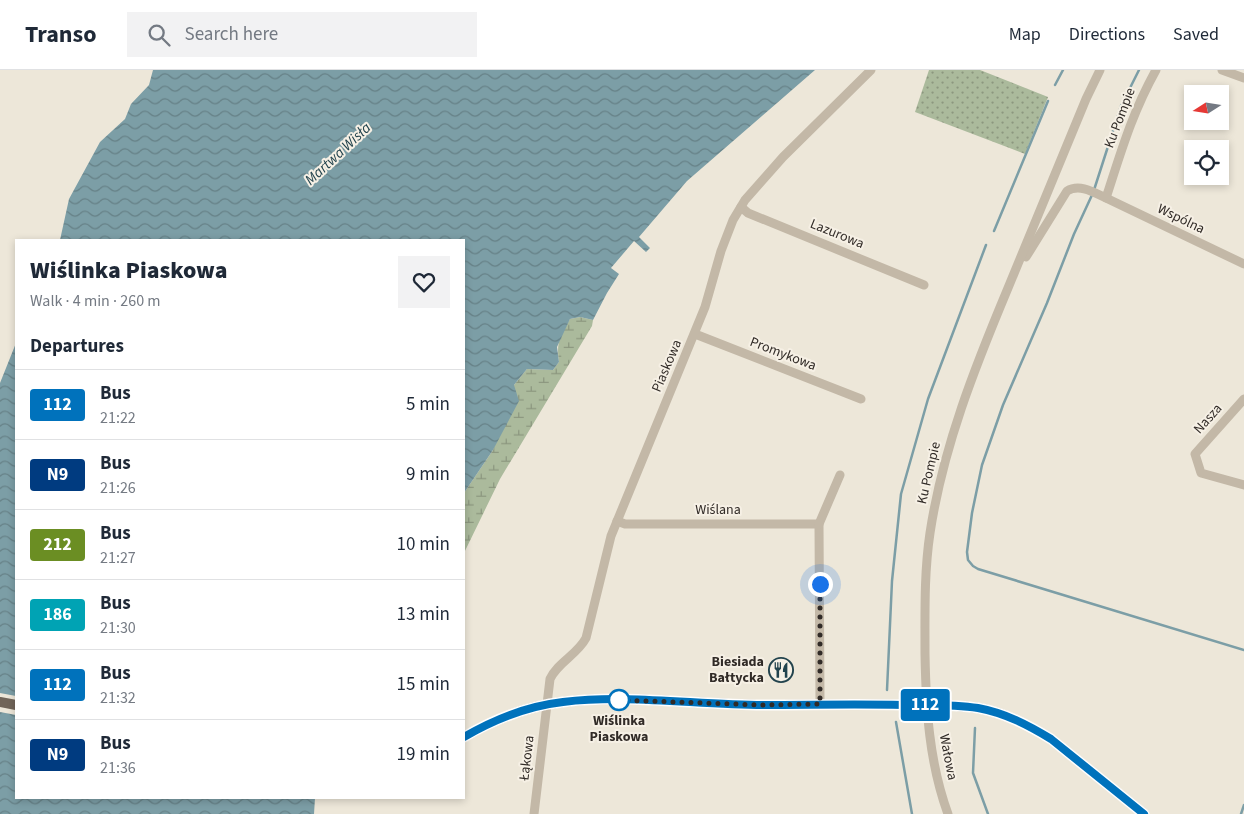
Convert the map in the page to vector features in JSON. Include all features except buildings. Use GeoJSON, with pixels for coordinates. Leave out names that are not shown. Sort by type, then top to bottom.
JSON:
{"type":"FeatureCollection","features":[{"type":"Feature","properties":{"kind":"main road"},"geometry":{"type":"LineString","coordinates":[[465,736],[497,719],[527,709],[546,704],[589,700],[762,705],[926,705],[980,708],[1020,721],[1051,739],[1144,814]]}},
{"type":"Feature","properties":{"kind":"main road"},"geometry":{"type":"LineString","coordinates":[[0,702],[15,705]]}},
{"type":"Feature","properties":{"kind":"street","name":"Piaskowa"},"geometry":{"type":"LineString","coordinates":[[546,704],[549,683],[553,673],[578,650],[586,638],[608,543],[695,334],[705,307],[723,244],[733,220],[741,207],[783,157],[871,70]]}},
{"type":"Feature","properties":{"kind":"street","name":"Ku Pompie"},"geometry":{"type":"LineString","coordinates":[[926,705],[926,573],[930,532],[945,461],[985,343],[1086,99],[1100,70]]}},
{"type":"Feature","properties":{"kind":"street","name":"Ku Pompie"},"geometry":{"type":"LineString","coordinates":[[1020,260],[1024,260],[1067,191],[1072,188],[1084,189],[1104,197],[1129,126],[1141,97],[1156,70]]}},
{"type":"Feature","properties":{"kind":"street"},"geometry":{"type":"LineString","coordinates":[[1222,70],[1244,78]]}},
{"type":"Feature","properties":{"kind":"street","name":"Wspólna"},"geometry":{"type":"LineString","coordinates":[[1104,197],[1244,264]]}},
{"type":"Feature","properties":{"kind":"street","name":"Lazurowa"},"geometry":{"type":"LineString","coordinates":[[741,207],[748,213],[924,285]]}},
{"type":"Feature","properties":{"kind":"street","name":"Promykowa"},"geometry":{"type":"LineString","coordinates":[[695,334],[860,399]]}},
{"type":"Feature","properties":{"kind":"street","name":"Nasza"},"geometry":{"type":"LineString","coordinates":[[1244,399],[1195,454],[1201,473],[1244,485]]}},
{"type":"Feature","properties":{"kind":"street"},"geometry":{"type":"LineString","coordinates":[[820,704],[819,524],[840,475]]}},
{"type":"Feature","properties":{"kind":"street","name":"Wiślana"},"geometry":{"type":"LineString","coordinates":[[617,522],[625,524],[819,524]]}},
{"type":"Feature","properties":{"kind":"street","name":"Łąkowa"},"geometry":{"type":"LineString","coordinates":[[534,814],[546,704]]}},
{"type":"Feature","properties":{"kind":"street","name":"Wałowa"},"geometry":{"type":"LineString","coordinates":[[926,705],[933,760],[948,814]]}},
{"type":"Feature","properties":{"kind":"green space"},"geometry":{"type":"Polygon","coordinates":[[[929,70],[980,70],[1048,97],[1025,154],[915,112],[929,70]]]}},
{"type":"Feature","properties":{"kind":"green space"},"geometry":{"type":"Polygon","coordinates":[[[580,317],[593,320],[592,326],[500,479],[465,551],[465,492],[493,450],[514,385],[527,369],[553,370],[559,362],[560,340],[570,319],[580,317]]]}},
{"type":"Feature","properties":{"kind":"water","name":"Martwa Wisła"},"geometry":{"type":"Polygon","coordinates":[[[153,70],[815,70],[687,181],[639,237],[650,248],[646,252],[634,241],[611,268],[619,274],[593,320],[580,317],[570,319],[557,347],[559,362],[553,370],[527,369],[514,385],[519,401],[493,450],[465,492],[465,239],[60,239],[69,199],[100,142],[125,119],[131,104],[149,85],[153,70]]]}},
{"type":"Feature","properties":{"kind":"water"},"geometry":{"type":"Polygon","coordinates":[[[15,346],[15,799],[315,799],[314,814],[0,814],[0,383],[15,346]]]}},
{"type":"Feature","properties":{"kind":"pier"},"geometry":{"type":"Polygon","coordinates":[[[0,693],[15,696],[15,715],[0,712],[0,693]]]}},
{"type":"Feature","properties":{"kind":"waterway"},"geometry":{"type":"LineString","coordinates":[[1055,85],[1063,70]]}},
{"type":"Feature","properties":{"kind":"waterway"},"geometry":{"type":"LineString","coordinates":[[1094,190],[1121,106],[1139,70]]}},
{"type":"Feature","properties":{"kind":"waterway"},"geometry":{"type":"LineString","coordinates":[[994,231],[1048,101]]}},
{"type":"Feature","properties":{"kind":"waterway"},"geometry":{"type":"LineString","coordinates":[[1092,195],[1003,405],[982,465],[972,513],[967,552],[968,560],[978,569],[1244,650]]}},
{"type":"Feature","properties":{"kind":"waterway"},"geometry":{"type":"LineString","coordinates":[[887,690],[892,581],[901,494],[928,399],[986,245]]}},
{"type":"Feature","properties":{"kind":"waterway"},"geometry":{"type":"LineString","coordinates":[[896,722],[912,814]]}},
{"type":"Feature","properties":{"kind":"waterway"},"geometry":{"type":"LineString","coordinates":[[975,728],[973,773],[988,814]]}},
{"type":"Feature","properties":{"kind":"waterway"},"geometry":{"type":"LineString","coordinates":[[1241,814],[1244,805]]}},
{"type":"Feature","properties":{"kind":"bus line","name":"112"},"geometry":{"type":"LineString","coordinates":[[465,736],[497,719],[527,709],[546,704],[589,700],[762,705],[926,705],[980,708],[1009,716],[1051,739],[1144,814]]}},
{"type":"Feature","properties":{"kind":"place","name":"Biesiada Bałtycka"},"geometry":{"type":"Point","coordinates":[781,670]}},
{"type":"Feature","properties":{"kind":"place","name":"Wiślinka Piaskowa"},"geometry":{"type":"Point","coordinates":[619,700]}},
{"type":"Feature","properties":{"kind":"route"},"geometry":{"type":"LineString","coordinates":[[619,700],[762,705],[820,704],[820,584]]}}]}
